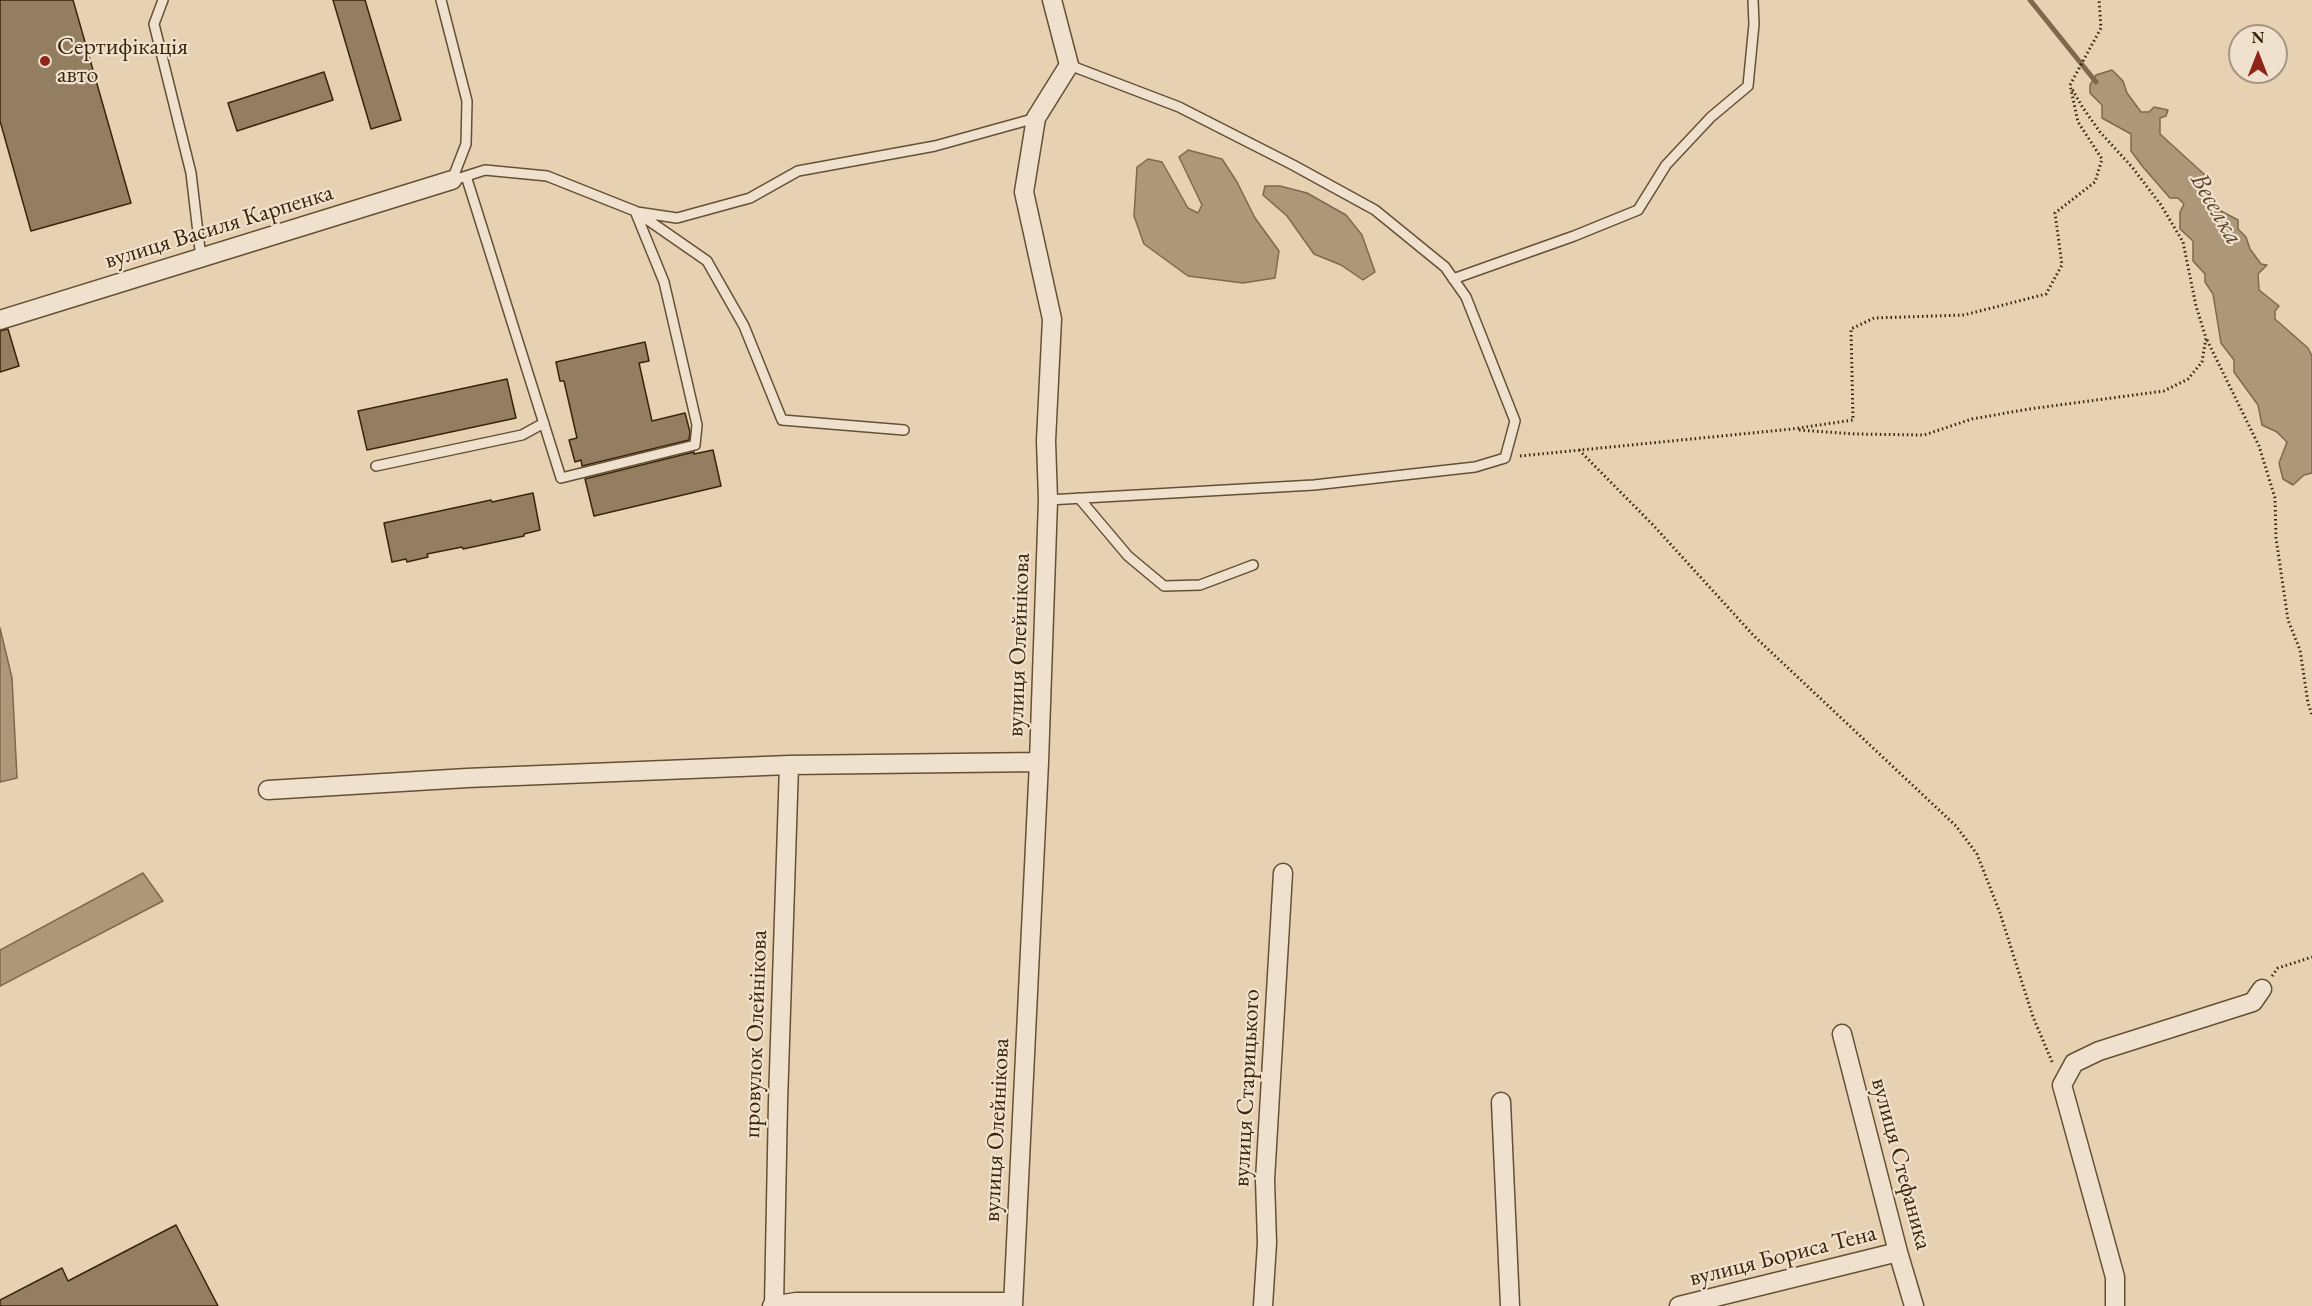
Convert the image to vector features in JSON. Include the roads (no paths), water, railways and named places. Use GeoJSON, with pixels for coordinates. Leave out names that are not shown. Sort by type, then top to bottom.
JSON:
{"type":"FeatureCollection","features":[{"type":"Feature","properties":{"kind":"street"},"geometry":{"type":"LineString","coordinates":[[1052,0],[1069,65]]}},
{"type":"Feature","properties":{"kind":"street","name":"вулиця Олейнікова"},"geometry":{"type":"LineString","coordinates":[[1013,1304],[1039,762],[1048,501],[1046,441],[1052,319],[1024,192],[1036,118],[1069,65]]}},
{"type":"Feature","properties":{"kind":"street","name":"вулиця Василя Карпенка"},"geometry":{"type":"LineString","coordinates":[[0,320],[459,178]]}},
{"type":"Feature","properties":{"kind":"street"},"geometry":{"type":"LineString","coordinates":[[268,790],[467,778],[789,765],[1039,762]]}},
{"type":"Feature","properties":{"kind":"street","name":"провулок Олейнікова"},"geometry":{"type":"LineString","coordinates":[[773,1306],[789,765]]}},
{"type":"Feature","properties":{"kind":"street","name":"вулиця Старицького"},"geometry":{"type":"LineString","coordinates":[[1263,1306],[1267,1244],[1264,1180],[1283,873]]}},
{"type":"Feature","properties":{"kind":"street"},"geometry":{"type":"LineString","coordinates":[[2115,1306],[2115,1277],[2062,1085],[2074,1063],[2099,1051],[2253,1002],[2262,989]]}},
{"type":"Feature","properties":{"kind":"street","name":"вулиця Стефаника"},"geometry":{"type":"LineString","coordinates":[[1842,1034],[1914,1306]]}},
{"type":"Feature","properties":{"kind":"street"},"geometry":{"type":"LineString","coordinates":[[1501,1102],[1510,1306]]}},
{"type":"Feature","properties":{"kind":"street","name":"вулиця Бориса Тена"},"geometry":{"type":"LineString","coordinates":[[1679,1306],[1898,1252]]}},
{"type":"Feature","properties":{"kind":"street"},"geometry":{"type":"LineString","coordinates":[[773,1306],[796,1302],[1013,1304]]}},
{"type":"Feature","properties":{"kind":"lane"},"geometry":{"type":"LineString","coordinates":[[163,0],[154,24],[191,173],[201,258]]}},
{"type":"Feature","properties":{"kind":"lane"},"geometry":{"type":"LineString","coordinates":[[441,0],[467,101],[466,144],[459,178],[561,478],[695,445],[697,424],[664,282],[635,211]]}},
{"type":"Feature","properties":{"kind":"lane"},"geometry":{"type":"LineString","coordinates":[[1453,279],[1574,236],[1638,210],[1666,165],[1711,117],[1748,86],[1754,24],[1753,0]]}},
{"type":"Feature","properties":{"kind":"lane"},"geometry":{"type":"LineString","coordinates":[[1048,501],[1314,485],[1475,467],[1505,458],[1515,421],[1466,297],[1445,267],[1375,210],[1179,107],[1069,65]]}},
{"type":"Feature","properties":{"kind":"lane"},"geometry":{"type":"LineString","coordinates":[[459,178],[485,170],[547,176],[635,211],[677,218],[750,198],[798,171],[935,146],[1036,118]]}},
{"type":"Feature","properties":{"kind":"lane"},"geometry":{"type":"LineString","coordinates":[[635,211],[707,261],[744,326],[782,420],[904,430]]}},
{"type":"Feature","properties":{"kind":"lane"},"geometry":{"type":"LineString","coordinates":[[376,466],[522,435],[544,423]]}},
{"type":"Feature","properties":{"kind":"lane"},"geometry":{"type":"LineString","coordinates":[[1079,498],[1128,556],[1164,586],[1200,585],[1253,565]]}},
{"type":"Feature","properties":{"kind":"water"},"geometry":{"type":"Polygon","coordinates":[[[2112,70],[2123,81],[2127,93],[2141,112],[2149,112],[2154,107],[2168,110],[2166,116],[2160,118],[2160,134],[2205,175],[2201,188],[2219,210],[2238,220],[2238,229],[2246,237],[2250,249],[2261,264],[2267,265],[2258,274],[2259,290],[2279,306],[2275,311],[2275,319],[2308,348],[2312,356],[2312,473],[2304,475],[2293,485],[2283,479],[2279,463],[2287,442],[2277,432],[2262,425],[2258,405],[2234,372],[2234,360],[2221,343],[2213,294],[2205,282],[2205,274],[2193,261],[2193,241],[2180,229],[2180,212],[2184,204],[2178,198],[2170,198],[2143,167],[2131,151],[2131,134],[2102,118],[2102,105],[2090,93],[2090,85],[2096,75],[2112,70]]]}},
{"type":"Feature","properties":{"kind":"water"},"geometry":{"type":"Polygon","coordinates":[[[1188,150],[1222,159],[1237,182],[1255,218],[1279,251],[1275,278],[1243,283],[1188,276],[1144,244],[1134,216],[1137,167],[1148,159],[1162,162],[1188,208],[1198,213],[1202,205],[1179,157],[1188,150]]]}},
{"type":"Feature","properties":{"kind":"water"},"geometry":{"type":"Polygon","coordinates":[[[1265,186],[1280,186],[1307,193],[1346,215],[1362,235],[1375,272],[1363,280],[1341,265],[1314,254],[1287,216],[1263,195],[1265,186]]]}},
{"type":"Feature","properties":{"kind":"water"},"geometry":{"type":"Polygon","coordinates":[[[0,628],[12,678],[17,778],[0,782],[0,628]]]}},
{"type":"Feature","properties":{"kind":"water"},"geometry":{"type":"Polygon","coordinates":[[[143,873],[163,901],[0,986],[0,950],[143,873]]]}},
{"type":"Feature","properties":{"kind":"waterway","name":"Веселка"},"geometry":{"type":"LineString","coordinates":[[2030,0],[2096,82]]}},
{"type":"Feature","properties":{"kind":"place","name":"Сертифікація авто"},"geometry":{"type":"Point","coordinates":[45,61]}}]}
